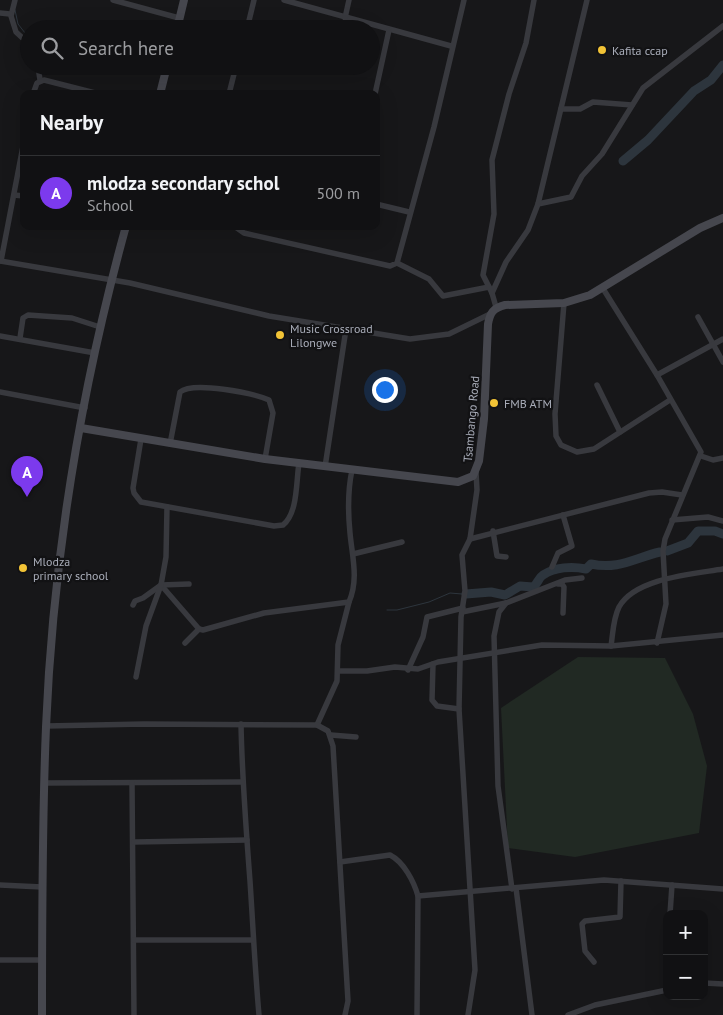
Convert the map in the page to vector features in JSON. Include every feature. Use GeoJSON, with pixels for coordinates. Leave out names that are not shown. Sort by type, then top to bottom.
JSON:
{"type":"FeatureCollection","features":[{"type":"Feature","properties":{"kind":"street"},"geometry":{"type":"LineString","coordinates":[[15,0],[10,14],[16,32],[20,36]]}},
{"type":"Feature","properties":{"kind":"street"},"geometry":{"type":"LineString","coordinates":[[113,0],[179,18],[184,0]]}},
{"type":"Feature","properties":{"kind":"street"},"geometry":{"type":"LineString","coordinates":[[249,20],[254,0]]}},
{"type":"Feature","properties":{"kind":"street"},"geometry":{"type":"LineString","coordinates":[[284,0],[352,20]]}},
{"type":"Feature","properties":{"kind":"street"},"geometry":{"type":"LineString","coordinates":[[344,18],[349,0]]}},
{"type":"Feature","properties":{"kind":"street"},"geometry":{"type":"LineString","coordinates":[[397,263],[409,212],[434,127],[464,0]]}},
{"type":"Feature","properties":{"kind":"street"},"geometry":{"type":"LineString","coordinates":[[496,308],[483,275],[494,214],[492,160],[509,94],[526,43],[534,0]]}},
{"type":"Feature","properties":{"kind":"street"},"geometry":{"type":"LineString","coordinates":[[490,290],[528,230],[538,204],[587,0]]}},
{"type":"Feature","properties":{"kind":"street"},"geometry":{"type":"LineString","coordinates":[[0,12],[10,14]]}},
{"type":"Feature","properties":{"kind":"street"},"geometry":{"type":"LineString","coordinates":[[538,204],[568,198],[573,194],[582,176],[602,154],[644,88],[723,26]]}},
{"type":"Feature","properties":{"kind":"street"},"geometry":{"type":"LineString","coordinates":[[380,28],[452,46]]}},
{"type":"Feature","properties":{"kind":"street"},"geometry":{"type":"LineString","coordinates":[[380,71],[389,30]]}},
{"type":"Feature","properties":{"kind":"street"},"geometry":{"type":"LineString","coordinates":[[35,90],[40,80],[39,75]]}},
{"type":"Feature","properties":{"kind":"street"},"geometry":{"type":"LineString","coordinates":[[161,90],[165,75]]}},
{"type":"Feature","properties":{"kind":"street"},"geometry":{"type":"LineString","coordinates":[[230,90],[234,75]]}},
{"type":"Feature","properties":{"kind":"street"},"geometry":{"type":"LineString","coordinates":[[376,90],[379,75]]}},
{"type":"Feature","properties":{"kind":"street"},"geometry":{"type":"LineString","coordinates":[[40,80],[82,90]]}},
{"type":"Feature","properties":{"kind":"street"},"geometry":{"type":"LineString","coordinates":[[561,109],[580,109],[593,102],[632,105]]}},
{"type":"Feature","properties":{"kind":"street"},"geometry":{"type":"LineString","coordinates":[[20,163],[1,261],[111,280],[269,316],[410,339],[430,338],[462,329],[504,305],[564,303],[590,295],[700,228],[723,218]]}},
{"type":"Feature","properties":{"kind":"street"},"geometry":{"type":"LineString","coordinates":[[14,195],[20,196]]}},
{"type":"Feature","properties":{"kind":"street"},"geometry":{"type":"LineString","coordinates":[[380,205],[409,212]]}},
{"type":"Feature","properties":{"kind":"street"},"geometry":{"type":"LineString","coordinates":[[42,1015],[42,887],[46,726],[59,562],[100,327],[125,230]]}},
{"type":"Feature","properties":{"kind":"street"},"geometry":{"type":"LineString","coordinates":[[240,230],[244,233],[390,266],[397,263],[429,279],[443,296],[490,290]]}},
{"type":"Feature","properties":{"kind":"street"},"geometry":{"type":"LineString","coordinates":[[602,288],[657,375],[700,449],[701,456],[682,495],[662,551],[666,579],[666,604],[657,643]]}},
{"type":"Feature","properties":{"kind":"street"},"geometry":{"type":"LineString","coordinates":[[564,303],[555,414],[555,429],[558,441],[572,452],[594,449],[670,400]]}},
{"type":"Feature","properties":{"kind":"street","name":"Tsambango Road"},"geometry":{"type":"LineString","coordinates":[[81,428],[170,444],[325,467],[458,482],[470,479],[476,472],[484,419],[490,314]]}},
{"type":"Feature","properties":{"kind":"street"},"geometry":{"type":"LineString","coordinates":[[20,338],[22,318],[28,315],[79,319],[100,327]]}},
{"type":"Feature","properties":{"kind":"street"},"geometry":{"type":"LineString","coordinates":[[698,317],[723,362]]}},
{"type":"Feature","properties":{"kind":"street"},"geometry":{"type":"LineString","coordinates":[[325,467],[346,329]]}},
{"type":"Feature","properties":{"kind":"street"},"geometry":{"type":"LineString","coordinates":[[0,336],[20,338],[95,353]]}},
{"type":"Feature","properties":{"kind":"street"},"geometry":{"type":"LineString","coordinates":[[657,375],[723,339]]}},
{"type":"Feature","properties":{"kind":"street"},"geometry":{"type":"LineString","coordinates":[[597,385],[620,432]]}},
{"type":"Feature","properties":{"kind":"street"},"geometry":{"type":"LineString","coordinates":[[170,444],[180,392],[203,387],[268,400],[273,413],[265,459]]}},
{"type":"Feature","properties":{"kind":"street"},"geometry":{"type":"LineString","coordinates":[[0,392],[85,408]]}},
{"type":"Feature","properties":{"kind":"street"},"geometry":{"type":"LineString","coordinates":[[141,439],[134,494],[141,502],[147,505],[274,526],[283,525],[292,510],[299,463]]}},
{"type":"Feature","properties":{"kind":"street"},"geometry":{"type":"LineString","coordinates":[[701,456],[713,460],[723,458]]}},
{"type":"Feature","properties":{"kind":"street"},"geometry":{"type":"LineString","coordinates":[[317,726],[337,681],[338,645],[354,588],[354,554],[349,524],[352,470]]}},
{"type":"Feature","properties":{"kind":"street"},"geometry":{"type":"LineString","coordinates":[[468,1015],[475,970],[458,709],[462,610],[465,591],[462,555],[470,539],[477,490],[476,472]]}},
{"type":"Feature","properties":{"kind":"street"},"geometry":{"type":"LineString","coordinates":[[470,539],[493,531],[650,493],[662,492],[682,495]]}},
{"type":"Feature","properties":{"kind":"street"},"geometry":{"type":"LineString","coordinates":[[136,677],[147,620],[161,585],[167,549],[168,508]]}},
{"type":"Feature","properties":{"kind":"street"},"geometry":{"type":"LineString","coordinates":[[552,567],[558,554],[572,546],[563,515]]}},
{"type":"Feature","properties":{"kind":"street"},"geometry":{"type":"LineString","coordinates":[[672,520],[708,517],[723,520]]}},
{"type":"Feature","properties":{"kind":"street"},"geometry":{"type":"LineString","coordinates":[[493,531],[496,556],[506,557]]}},
{"type":"Feature","properties":{"kind":"street"},"geometry":{"type":"LineString","coordinates":[[354,554],[402,542]]}},
{"type":"Feature","properties":{"kind":"street"},"geometry":{"type":"LineString","coordinates":[[611,646],[615,620],[624,600],[653,583],[666,579],[723,570]]}},
{"type":"Feature","properties":{"kind":"street"},"geometry":{"type":"LineString","coordinates":[[408,670],[423,637],[427,617],[506,603],[566,580],[582,578]]}},
{"type":"Feature","properties":{"kind":"street"},"geometry":{"type":"LineString","coordinates":[[133,605],[135,601],[143,598],[161,585],[188,584]]}},
{"type":"Feature","properties":{"kind":"street"},"geometry":{"type":"LineString","coordinates":[[558,584],[564,587],[563,613]]}},
{"type":"Feature","properties":{"kind":"street"},"geometry":{"type":"LineString","coordinates":[[161,585],[199,629],[207,630],[264,613],[349,602]]}},
{"type":"Feature","properties":{"kind":"street"},"geometry":{"type":"LineString","coordinates":[[506,603],[498,615],[494,636],[498,786],[532,1015]]}},
{"type":"Feature","properties":{"kind":"street"},"geometry":{"type":"LineString","coordinates":[[185,643],[199,629]]}},
{"type":"Feature","properties":{"kind":"street"},"geometry":{"type":"LineString","coordinates":[[338,671],[367,671],[395,667],[408,670],[494,652],[542,645],[611,646],[657,643],[722,635],[723,642]]}},
{"type":"Feature","properties":{"kind":"street"},"geometry":{"type":"LineString","coordinates":[[433,664],[432,700],[438,706],[458,709]]}},
{"type":"Feature","properties":{"kind":"street"},"geometry":{"type":"LineString","coordinates":[[46,726],[241,724],[317,726],[331,735],[356,737]]}},
{"type":"Feature","properties":{"kind":"street"},"geometry":{"type":"LineString","coordinates":[[241,724],[242,782],[252,940],[259,1015]]}},
{"type":"Feature","properties":{"kind":"street"},"geometry":{"type":"LineString","coordinates":[[331,735],[348,1002],[345,1015]]}},
{"type":"Feature","properties":{"kind":"street"},"geometry":{"type":"LineString","coordinates":[[45,783],[242,782]]}},
{"type":"Feature","properties":{"kind":"street"},"geometry":{"type":"LineString","coordinates":[[132,783],[134,1015]]}},
{"type":"Feature","properties":{"kind":"street"},"geometry":{"type":"LineString","coordinates":[[134,842],[247,840]]}},
{"type":"Feature","properties":{"kind":"street"},"geometry":{"type":"LineString","coordinates":[[340,862],[386,855],[394,857],[403,867],[418,896],[417,1015]]}},
{"type":"Feature","properties":{"kind":"street"},"geometry":{"type":"LineString","coordinates":[[418,896],[587,881],[621,881],[723,889]]}},
{"type":"Feature","properties":{"kind":"street"},"geometry":{"type":"LineString","coordinates":[[594,962],[586,954],[582,924],[585,921],[620,917],[621,881]]}},
{"type":"Feature","properties":{"kind":"street"},"geometry":{"type":"LineString","coordinates":[[670,910],[672,884]]}},
{"type":"Feature","properties":{"kind":"street"},"geometry":{"type":"LineString","coordinates":[[0,885],[42,887]]}},
{"type":"Feature","properties":{"kind":"street"},"geometry":{"type":"LineString","coordinates":[[134,940],[252,940]]}},
{"type":"Feature","properties":{"kind":"street"},"geometry":{"type":"LineString","coordinates":[[0,960],[42,960]]}},
{"type":"Feature","properties":{"kind":"street"},"geometry":{"type":"LineString","coordinates":[[708,984],[723,984]]}},
{"type":"Feature","properties":{"kind":"street"},"geometry":{"type":"LineString","coordinates":[[568,1015],[595,1005],[663,991]]}},
{"type":"Feature","properties":{"kind":"shaded area"},"geometry":{"type":"Polygon","coordinates":[[[578,657],[665,658],[693,714],[707,766],[699,833],[575,857],[508,848],[501,708],[578,657]]]}},
{"type":"Feature","properties":{"kind":"waterway"},"geometry":{"type":"LineString","coordinates":[[15,10],[20,27]]}},
{"type":"Feature","properties":{"kind":"waterway"},"geometry":{"type":"LineString","coordinates":[[623,161],[648,140],[694,91],[711,80],[723,65]]}},
{"type":"Feature","properties":{"kind":"waterway"},"geometry":{"type":"LineString","coordinates":[[667,551],[688,543],[698,531],[715,531],[723,534]]}},
{"type":"Feature","properties":{"kind":"waterway"},"geometry":{"type":"LineString","coordinates":[[466,594],[491,592],[505,595],[520,586],[533,587],[541,576],[553,570],[569,567],[586,569],[591,564],[610,566],[660,552]]}},
{"type":"Feature","properties":{"kind":"waterway"},"geometry":{"type":"LineString","coordinates":[[387,610],[397,610],[429,602],[450,593],[462,594]]}},
{"type":"Feature","properties":{"kind":"place","name":"Kafita ccap"},"geometry":{"type":"Point","coordinates":[602,50]}},
{"type":"Feature","properties":{"kind":"place","name":"Music Crossroad Lilongwe"},"geometry":{"type":"Point","coordinates":[280,335]}},
{"type":"Feature","properties":{"kind":"place","name":"FMB ATM"},"geometry":{"type":"Point","coordinates":[494,403]}},
{"type":"Feature","properties":{"kind":"place","name":"mlodza secondary schol"},"geometry":{"type":"Point","coordinates":[27,497]}},
{"type":"Feature","properties":{"kind":"place","name":"Mlodza primary school"},"geometry":{"type":"Point","coordinates":[23,568]}}]}
